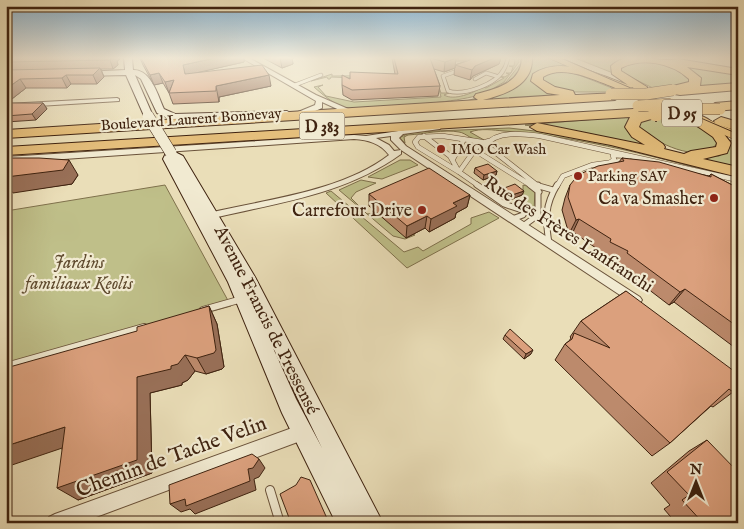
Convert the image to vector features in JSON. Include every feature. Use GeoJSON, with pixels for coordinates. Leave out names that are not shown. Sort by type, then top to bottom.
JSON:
{"type":"FeatureCollection","features":[{"type":"Feature","properties":{"kind":"highway"},"geometry":{"type":"LineString","coordinates":[[373,110],[458,101],[494,93],[516,83]]}},
{"type":"Feature","properties":{"kind":"highway"},"geometry":{"type":"LineString","coordinates":[[541,83],[546,88],[564,93],[632,101],[689,114],[719,112],[738,106]]}},
{"type":"Feature","properties":{"kind":"highway"},"geometry":{"type":"LineString","coordinates":[[595,83],[632,101]]}},
{"type":"Feature","properties":{"kind":"highway"},"geometry":{"type":"LineString","coordinates":[[632,83],[645,91],[675,91],[738,86]]}},
{"type":"Feature","properties":{"kind":"highway"},"geometry":{"type":"LineString","coordinates":[[675,91],[691,86],[695,83]]}},
{"type":"Feature","properties":{"kind":"highway"},"geometry":{"type":"LineString","coordinates":[[6,151],[460,124],[632,101],[645,91]]}},
{"type":"Feature","properties":{"kind":"highway","name":"Boulevard Laurent Bonnevay"},"geometry":{"type":"LineString","coordinates":[[6,147],[738,92]]}},
{"type":"Feature","properties":{"kind":"highway","name":"Boulevard Laurent Bonnevay"},"geometry":{"type":"LineString","coordinates":[[6,140],[632,101],[702,102],[738,98]]}},
{"type":"Feature","properties":{"kind":"highway"},"geometry":{"type":"LineString","coordinates":[[6,134],[349,111],[632,101]]}},
{"type":"Feature","properties":{"kind":"highway"},"geometry":{"type":"LineString","coordinates":[[632,101],[636,119],[632,123],[632,127],[637,134],[652,144],[671,151],[692,155],[710,154],[722,150],[723,140],[689,114]]}},
{"type":"Feature","properties":{"kind":"highway"},"geometry":{"type":"LineString","coordinates":[[719,112],[738,128]]}},
{"type":"Feature","properties":{"kind":"highway"},"geometry":{"type":"LineString","coordinates":[[460,124],[551,129],[710,165],[735,175]]}},
{"type":"Feature","properties":{"kind":"main road","name":"D 95"},"geometry":{"type":"LineString","coordinates":[[599,83],[632,101],[689,114],[738,137]]}},
{"type":"Feature","properties":{"kind":"main road","name":"D 95"},"geometry":{"type":"LineString","coordinates":[[626,83],[645,91],[719,112]]}},
{"type":"Feature","properties":{"kind":"street","name":"Avenue Francis de Pressensé"},"geometry":{"type":"LineString","coordinates":[[136,83],[141,104],[171,153],[169,159],[208,217],[250,297],[289,406],[312,429],[371,523]]}},
{"type":"Feature","properties":{"kind":"street"},"geometry":{"type":"LineString","coordinates":[[147,83],[160,111],[174,117],[302,114],[319,106],[319,100],[314,96]]}},
{"type":"Feature","properties":{"kind":"street"},"geometry":{"type":"LineString","coordinates":[[291,83],[314,96],[349,111]]}},
{"type":"Feature","properties":{"kind":"street"},"geometry":{"type":"LineString","coordinates":[[6,106],[117,100]]}},
{"type":"Feature","properties":{"kind":"street"},"geometry":{"type":"LineString","coordinates":[[6,160],[362,137],[400,133],[444,125]]}},
{"type":"Feature","properties":{"kind":"street"},"geometry":{"type":"LineString","coordinates":[[208,217],[330,186],[369,171],[391,159],[403,148],[394,138],[400,133]]}},
{"type":"Feature","properties":{"kind":"street"},"geometry":{"type":"LineString","coordinates":[[362,137],[384,144],[394,155]]}},
{"type":"Feature","properties":{"kind":"street","name":"Rue des Frères Lanfranchi"},"geometry":{"type":"LineString","coordinates":[[403,148],[645,306]]}},
{"type":"Feature","properties":{"kind":"street","name":"Avenue Francis de Pressensé"},"geometry":{"type":"LineString","coordinates":[[312,429],[348,523]]}},
{"type":"Feature","properties":{"kind":"street","name":"Chemin de Tache Velin"},"geometry":{"type":"LineString","coordinates":[[55,523],[312,429]]}},
{"type":"Feature","properties":{"kind":"lane"},"geometry":{"type":"LineString","coordinates":[[295,85],[301,83]]}},
{"type":"Feature","properties":{"kind":"lane"},"geometry":{"type":"LineString","coordinates":[[445,83],[448,91],[455,95],[470,92],[485,83]]}},
{"type":"Feature","properties":{"kind":"lane"},"geometry":{"type":"LineString","coordinates":[[489,141],[463,141],[445,134],[424,136],[415,142],[418,147],[500,200],[525,211],[523,215],[512,219]]}},
{"type":"Feature","properties":{"kind":"lane"},"geometry":{"type":"LineString","coordinates":[[459,172],[476,151],[479,144],[514,134],[522,134],[555,138],[735,175],[738,182]]}},
{"type":"Feature","properties":{"kind":"lane"},"geometry":{"type":"LineString","coordinates":[[424,136],[453,159],[459,166],[459,172]]}},
{"type":"Feature","properties":{"kind":"lane"},"geometry":{"type":"LineString","coordinates":[[453,159],[463,141]]}},
{"type":"Feature","properties":{"kind":"lane"},"geometry":{"type":"LineString","coordinates":[[489,141],[486,144],[487,147],[534,180],[539,186],[553,190]]}},
{"type":"Feature","properties":{"kind":"lane"},"geometry":{"type":"LineString","coordinates":[[476,151],[533,186],[539,192]]}},
{"type":"Feature","properties":{"kind":"lane"},"geometry":{"type":"LineString","coordinates":[[608,164],[614,160],[613,156],[648,158]]}},
{"type":"Feature","properties":{"kind":"lane"},"geometry":{"type":"LineString","coordinates":[[549,243],[546,235],[546,212],[548,200],[553,190],[563,176],[592,165],[608,164],[620,160],[638,162],[716,182]]}},
{"type":"Feature","properties":{"kind":"lane"},"geometry":{"type":"LineString","coordinates":[[523,226],[538,215],[539,186]]}},
{"type":"Feature","properties":{"kind":"lane"},"geometry":{"type":"LineString","coordinates":[[194,313],[250,297]]}},
{"type":"Feature","properties":{"kind":"lane"},"geometry":{"type":"LineString","coordinates":[[6,366],[148,326]]}},
{"type":"Feature","properties":{"kind":"lane"},"geometry":{"type":"LineString","coordinates":[[270,490],[280,523]]}},
{"type":"Feature","properties":{"kind":"green space"},"geometry":{"type":"Polygon","coordinates":[[[437,83],[441,93],[449,93],[444,95],[448,97],[458,97],[483,87],[486,88],[496,83],[503,83],[489,91],[505,83],[509,83],[490,92],[468,98],[444,102],[360,109],[342,107],[334,103],[314,87],[323,85],[318,87],[326,96],[354,102],[441,97],[437,83]]]}},
{"type":"Feature","properties":{"kind":"green space"},"geometry":{"type":"Polygon","coordinates":[[[514,83],[545,83],[563,95],[463,102],[510,88],[514,83]]]}},
{"type":"Feature","properties":{"kind":"green space"},"geometry":{"type":"Polygon","coordinates":[[[544,83],[598,83],[622,92],[570,92],[544,83]]]}},
{"type":"Feature","properties":{"kind":"green space"},"geometry":{"type":"Polygon","coordinates":[[[642,83],[688,83],[657,90],[642,83]]]}},
{"type":"Feature","properties":{"kind":"green space"},"geometry":{"type":"Polygon","coordinates":[[[697,83],[738,83],[696,88],[700,85],[697,83]]]}},
{"type":"Feature","properties":{"kind":"green space"},"geometry":{"type":"Polygon","coordinates":[[[672,114],[711,134],[717,141],[716,145],[707,150],[687,152],[666,145],[639,130],[640,121],[672,114]]]}},
{"type":"Feature","properties":{"kind":"green space"},"geometry":{"type":"Polygon","coordinates":[[[633,116],[630,119],[655,148],[525,125],[633,116]]]}},
{"type":"Feature","properties":{"kind":"green space"},"geometry":{"type":"Polygon","coordinates":[[[509,128],[578,136],[738,176],[738,179],[622,149],[534,134],[496,130],[470,132],[484,140],[475,139],[462,133],[447,131],[408,135],[404,137],[405,143],[399,138],[411,132],[509,128]]]}},
{"type":"Feature","properties":{"kind":"green space"},"geometry":{"type":"Polygon","coordinates":[[[729,140],[738,143],[738,170],[683,156],[719,156],[724,153],[729,140]]]}},
{"type":"Feature","properties":{"kind":"green space"},"geometry":{"type":"Polygon","coordinates":[[[400,160],[410,160],[418,165],[382,179],[368,177],[400,160]]]}},
{"type":"Feature","properties":{"kind":"green space"},"geometry":{"type":"Polygon","coordinates":[[[361,180],[376,183],[356,192],[351,198],[366,213],[339,190],[361,180]]]}},
{"type":"Feature","properties":{"kind":"green space","name":"Jardins familiaux Keolis"},"geometry":{"type":"Polygon","coordinates":[[[165,185],[231,306],[6,369],[6,211],[165,185]]]}},
{"type":"Feature","properties":{"kind":"green space"},"geometry":{"type":"Polygon","coordinates":[[[523,185],[531,187],[535,192],[534,209],[520,204],[523,203],[523,185]]]}},
{"type":"Feature","properties":{"kind":"green space"},"geometry":{"type":"Polygon","coordinates":[[[331,191],[404,252],[418,247],[423,251],[471,224],[471,218],[489,212],[499,218],[407,268],[326,193],[331,191]]]}},
{"type":"Feature","properties":{"kind":"green space"},"geometry":{"type":"Polygon","coordinates":[[[377,213],[415,235],[405,239],[393,236],[367,214],[377,213]]]}},
{"type":"Feature","properties":{"kind":"building"},"geometry":{"type":"Polygon","coordinates":[[[6,83],[15,83],[6,89],[6,83]]]}},
{"type":"Feature","properties":{"kind":"building"},"geometry":{"type":"Polygon","coordinates":[[[173,83],[232,83],[216,86],[216,91],[169,93],[173,83]]]}},
{"type":"Feature","properties":{"kind":"building"},"geometry":{"type":"Polygon","coordinates":[[[342,83],[439,83],[440,86],[352,90],[342,85],[342,83]]]}},
{"type":"Feature","properties":{"kind":"building"},"geometry":{"type":"Polygon","coordinates":[[[10,103],[43,103],[32,114],[6,116],[6,107],[10,103]]]}},
{"type":"Feature","properties":{"kind":"building"},"geometry":{"type":"Polygon","coordinates":[[[6,158],[69,160],[63,170],[6,177],[6,158]]]}},
{"type":"Feature","properties":{"kind":"building"},"geometry":{"type":"Polygon","coordinates":[[[622,158],[659,162],[711,177],[711,174],[738,188],[738,327],[685,289],[680,292],[627,253],[628,251],[610,242],[611,239],[579,219],[576,220],[568,197],[570,185],[578,175],[598,166],[624,161],[622,158]]]}},
{"type":"Feature","properties":{"kind":"building"},"geometry":{"type":"Polygon","coordinates":[[[488,164],[497,171],[484,175],[475,168],[488,164]]]}},
{"type":"Feature","properties":{"kind":"building"},"geometry":{"type":"Polygon","coordinates":[[[429,168],[470,195],[453,203],[457,206],[431,219],[427,216],[407,226],[369,194],[429,168]]]}},
{"type":"Feature","properties":{"kind":"building"},"geometry":{"type":"Polygon","coordinates":[[[515,184],[524,191],[509,196],[499,190],[515,184]]]}},
{"type":"Feature","properties":{"kind":"building"},"geometry":{"type":"Polygon","coordinates":[[[626,291],[738,374],[738,388],[733,392],[729,389],[670,443],[565,344],[572,339],[574,333],[610,348],[581,321],[626,291]]]}},
{"type":"Feature","properties":{"kind":"building"},"geometry":{"type":"Polygon","coordinates":[[[209,306],[216,350],[214,353],[197,358],[185,355],[178,364],[171,366],[171,369],[137,377],[137,460],[57,488],[65,427],[6,446],[6,368],[137,331],[137,327],[209,306]]]}},
{"type":"Feature","properties":{"kind":"building"},"geometry":{"type":"Polygon","coordinates":[[[510,329],[533,350],[526,354],[505,335],[510,329]]]}},
{"type":"Feature","properties":{"kind":"building"},"geometry":{"type":"Polygon","coordinates":[[[707,440],[738,472],[738,523],[729,523],[726,520],[722,523],[703,523],[682,500],[689,495],[667,472],[707,440]]]}},
{"type":"Feature","properties":{"kind":"building"},"geometry":{"type":"Polygon","coordinates":[[[252,454],[259,459],[253,468],[248,469],[250,481],[186,506],[185,499],[170,504],[169,485],[252,454]]]}},
{"type":"Feature","properties":{"kind":"building"},"geometry":{"type":"Polygon","coordinates":[[[301,477],[310,480],[329,523],[291,523],[280,494],[296,485],[301,477]]]}},
{"type":"Feature","properties":{"kind":"tram line"},"geometry":{"type":"LineString","coordinates":[[618,83],[738,134]]}},
{"type":"Feature","properties":{"kind":"place","name":"IMO Car Wash"},"geometry":{"type":"Point","coordinates":[441,149]}},
{"type":"Feature","properties":{"kind":"place","name":"Parking SAV"},"geometry":{"type":"Point","coordinates":[578,176]}},
{"type":"Feature","properties":{"kind":"place","name":"Ca va Smasher"},"geometry":{"type":"Point","coordinates":[714,198]}},
{"type":"Feature","properties":{"kind":"place","name":"Carrefour Drive"},"geometry":{"type":"Point","coordinates":[422,210]}}]}
